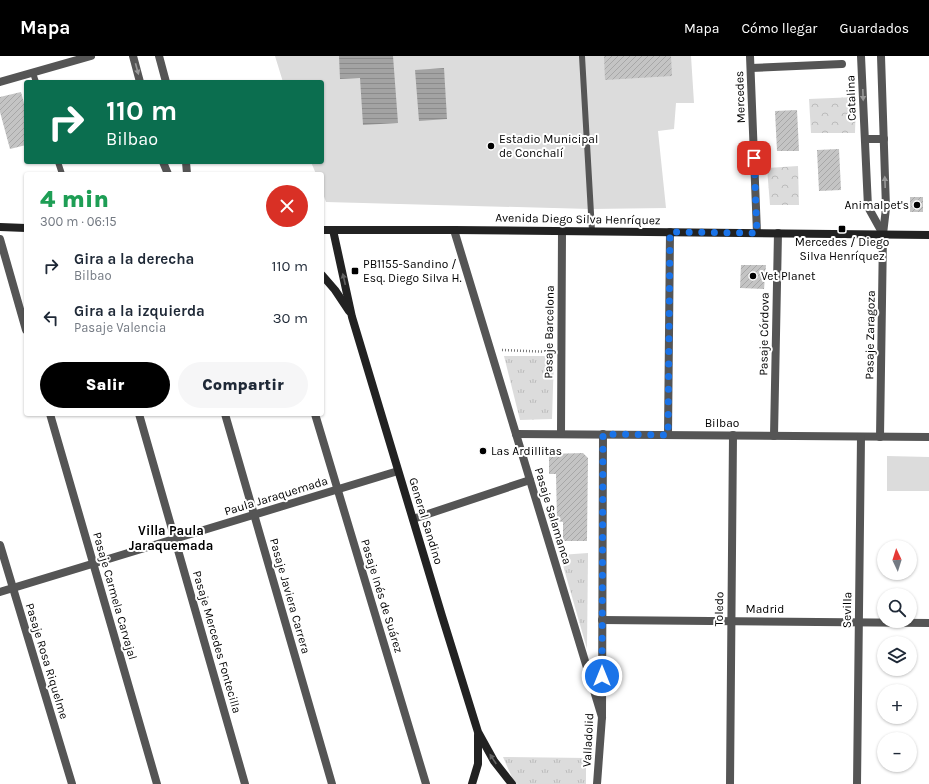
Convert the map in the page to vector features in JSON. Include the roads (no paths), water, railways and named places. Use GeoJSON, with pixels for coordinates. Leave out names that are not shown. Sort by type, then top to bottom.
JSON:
{"type":"FeatureCollection","features":[{"type":"Feature","properties":{"kind":"main road"},"geometry":{"type":"LineString","coordinates":[[0,227],[24,228]]}},
{"type":"Feature","properties":{"kind":"main road","name":"Avenida Diego Silva Henríquez"},"geometry":{"type":"LineString","coordinates":[[324,230],[592,231],[929,235]]}},
{"type":"Feature","properties":{"kind":"main road","name":"General Sandino"},"geometry":{"type":"LineString","coordinates":[[333,230],[352,317],[478,732],[494,761],[512,784]]}},
{"type":"Feature","properties":{"kind":"main road","name":"General Sandino"},"geometry":{"type":"LineString","coordinates":[[324,277],[338,294],[352,317]]}},
{"type":"Feature","properties":{"kind":"main road","name":"General Sandino"},"geometry":{"type":"LineString","coordinates":[[472,784],[478,764],[478,732]]}},
{"type":"Feature","properties":{"kind":"street"},"geometry":{"type":"LineString","coordinates":[[0,82],[91,56]]}},
{"type":"Feature","properties":{"kind":"street"},"geometry":{"type":"LineString","coordinates":[[133,56],[139,80]]}},
{"type":"Feature","properties":{"kind":"street"},"geometry":{"type":"LineString","coordinates":[[159,56],[165,80]]}},
{"type":"Feature","properties":{"kind":"street","name":"Mercedes"},"geometry":{"type":"LineString","coordinates":[[750,56],[757,233]]}},
{"type":"Feature","properties":{"kind":"street","name":"Catalina"},"geometry":{"type":"LineString","coordinates":[[861,56],[868,208],[883,234]]}},
{"type":"Feature","properties":{"kind":"street"},"geometry":{"type":"LineString","coordinates":[[881,56],[886,208],[883,234]]}},
{"type":"Feature","properties":{"kind":"street"},"geometry":{"type":"LineString","coordinates":[[751,68],[842,64]]}},
{"type":"Feature","properties":{"kind":"street"},"geometry":{"type":"LineString","coordinates":[[865,140],[884,139]]}},
{"type":"Feature","properties":{"kind":"street","name":"Pasaje Salamanca"},"geometry":{"type":"LineString","coordinates":[[454,230],[602,717]]}},
{"type":"Feature","properties":{"kind":"street","name":"Pasaje Barcelona"},"geometry":{"type":"LineString","coordinates":[[561,434],[562,231]]}},
{"type":"Feature","properties":{"kind":"street"},"geometry":{"type":"LineString","coordinates":[[668,435],[670,232]]}},
{"type":"Feature","properties":{"kind":"street","name":"Pasaje Córdova"},"geometry":{"type":"LineString","coordinates":[[774,436],[778,233]]}},
{"type":"Feature","properties":{"kind":"street","name":"Pasaje Zaragoza"},"geometry":{"type":"LineString","coordinates":[[880,437],[883,234]]}},
{"type":"Feature","properties":{"kind":"street"},"geometry":{"type":"LineString","coordinates":[[0,239],[24,323]]}},
{"type":"Feature","properties":{"kind":"street","name":"Pasaje Carmela Carvajal"},"geometry":{"type":"LineString","coordinates":[[51,416],[157,784]]}},
{"type":"Feature","properties":{"kind":"street","name":"Pasaje Mercedes Fontecilla"},"geometry":{"type":"LineString","coordinates":[[140,416],[245,784]]}},
{"type":"Feature","properties":{"kind":"street","name":"Pasaje Javiera Carrera"},"geometry":{"type":"LineString","coordinates":[[226,416],[332,784]]}},
{"type":"Feature","properties":{"kind":"street","name":"Pasaje Inés de Suárez"},"geometry":{"type":"LineString","coordinates":[[316,416],[426,784]]}},
{"type":"Feature","properties":{"kind":"street","name":"Bilbao"},"geometry":{"type":"LineString","coordinates":[[516,434],[929,437]]}},
{"type":"Feature","properties":{"kind":"street","name":"Valladolid"},"geometry":{"type":"LineString","coordinates":[[597,784],[602,717],[603,434]]}},
{"type":"Feature","properties":{"kind":"street","name":"Toledo"},"geometry":{"type":"LineString","coordinates":[[730,784],[733,435]]}},
{"type":"Feature","properties":{"kind":"street","name":"Sevilla"},"geometry":{"type":"LineString","coordinates":[[857,784],[861,437]]}},
{"type":"Feature","properties":{"kind":"street","name":"Paula Jaraquemada"},"geometry":{"type":"LineString","coordinates":[[0,592],[398,471]]}},
{"type":"Feature","properties":{"kind":"street"},"geometry":{"type":"LineString","coordinates":[[413,519],[530,480]]}},
{"type":"Feature","properties":{"kind":"street","name":"Pasaje Rosa Riquelme"},"geometry":{"type":"LineString","coordinates":[[0,545],[72,784]]}},
{"type":"Feature","properties":{"kind":"street","name":"Madrid"},"geometry":{"type":"LineString","coordinates":[[602,620],[929,623]]}},
{"type":"Feature","properties":{"kind":"lane"},"geometry":{"type":"LineString","coordinates":[[582,56],[592,231]]}},
{"type":"Feature","properties":{"kind":"lane"},"geometry":{"type":"LineString","coordinates":[[33,73],[35,80]]}},
{"type":"Feature","properties":{"kind":"place","name":"Estadio Municipal de Conchalí"},"geometry":{"type":"Point","coordinates":[491,146]}},
{"type":"Feature","properties":{"kind":"place","name":"Animalpet's"},"geometry":{"type":"Point","coordinates":[917,205]}},
{"type":"Feature","properties":{"kind":"place","name":"Mercedes / Diego Silva Henríquez"},"geometry":{"type":"Point","coordinates":[842,229]}},
{"type":"Feature","properties":{"kind":"place","name":"PB1155-Sandino / Esq. Diego Silva H."},"geometry":{"type":"Point","coordinates":[355,271]}},
{"type":"Feature","properties":{"kind":"place","name":"Vet Planet"},"geometry":{"type":"Point","coordinates":[753,276]}},
{"type":"Feature","properties":{"kind":"place","name":"Las Ardillitas"},"geometry":{"type":"Point","coordinates":[483,451]}},
{"type":"Feature","properties":{"kind":"district","name":"Villa Paula Jaraquemada"},"geometry":{"type":"Point","coordinates":[171,538]}}]}
